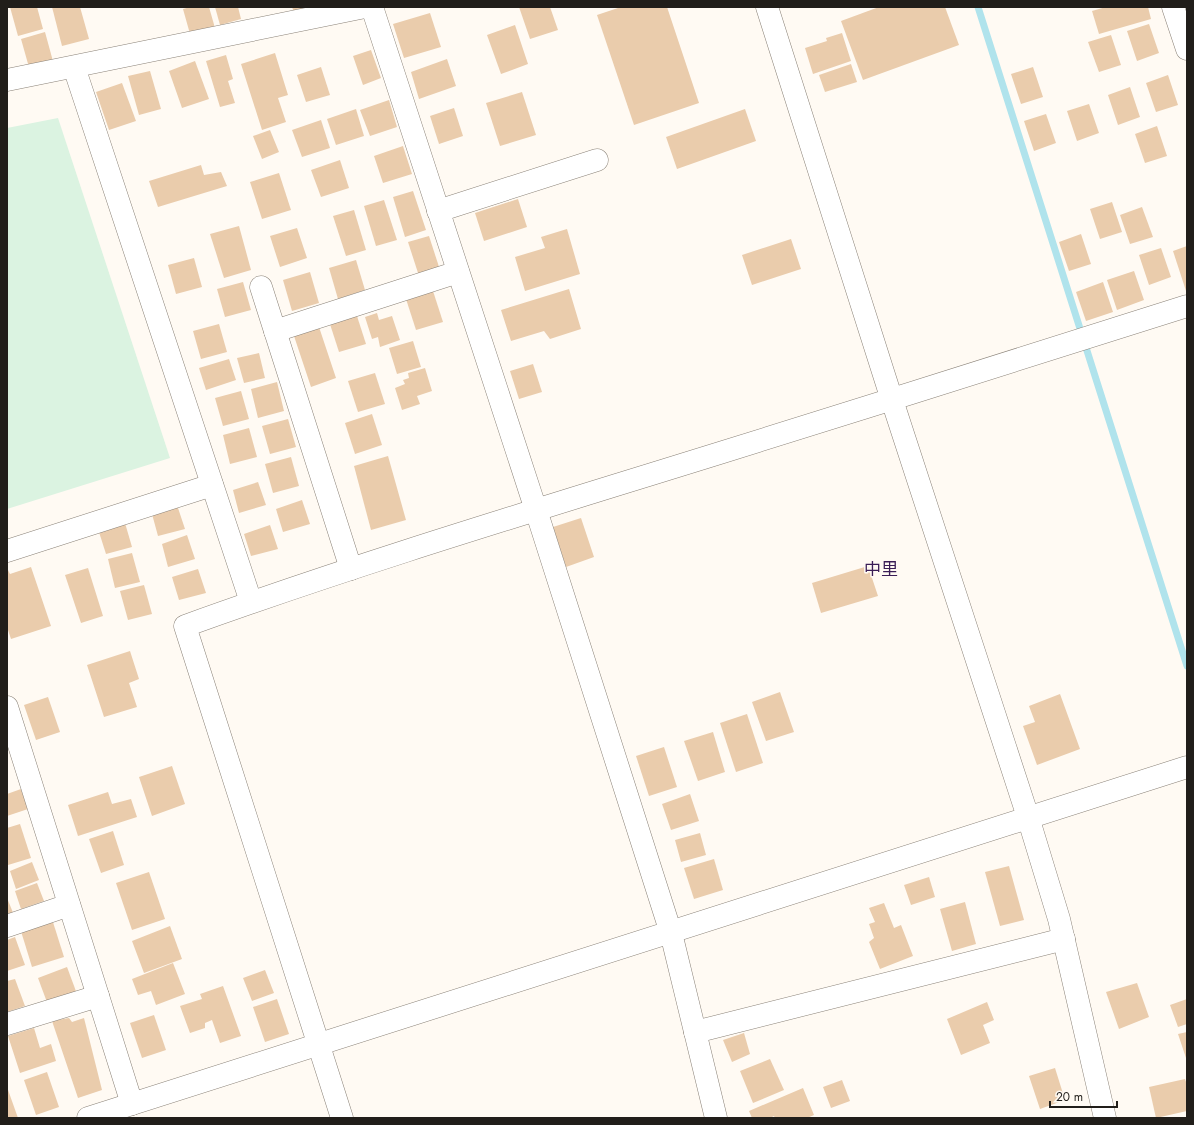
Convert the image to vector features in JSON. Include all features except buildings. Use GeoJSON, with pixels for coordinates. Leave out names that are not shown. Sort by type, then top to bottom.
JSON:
{"type":"FeatureCollection","features":[{"type":"Feature","properties":{"kind":"street"},"geometry":{"type":"LineString","coordinates":[[8,76],[74,67],[365,7]]}},
{"type":"Feature","properties":{"kind":"street"},"geometry":{"type":"LineString","coordinates":[[372,7],[536,510],[671,933],[716,1118]]}},
{"type":"Feature","properties":{"kind":"street"},"geometry":{"type":"LineString","coordinates":[[767,7],[1060,919],[1104,1118]]}},
{"type":"Feature","properties":{"kind":"street"},"geometry":{"type":"LineString","coordinates":[[1173,7],[1187,49]]}},
{"type":"Feature","properties":{"kind":"street"},"geometry":{"type":"LineString","coordinates":[[74,67],[251,602]]}},
{"type":"Feature","properties":{"kind":"street"},"geometry":{"type":"LineString","coordinates":[[438,211],[597,160]]}},
{"type":"Feature","properties":{"kind":"street"},"geometry":{"type":"LineString","coordinates":[[275,331],[458,272]]}},
{"type":"Feature","properties":{"kind":"street"},"geometry":{"type":"LineString","coordinates":[[261,287],[351,569]]}},
{"type":"Feature","properties":{"kind":"street"},"geometry":{"type":"LineString","coordinates":[[342,1118],[185,626],[251,602],[351,569],[1187,306]]}},
{"type":"Feature","properties":{"kind":"street"},"geometry":{"type":"LineString","coordinates":[[7,551],[212,485]]}},
{"type":"Feature","properties":{"kind":"street"},"geometry":{"type":"LineString","coordinates":[[7,708],[15,764],[69,905],[132,1104]]}},
{"type":"Feature","properties":{"kind":"street"},"geometry":{"type":"LineString","coordinates":[[88,1118],[1187,767]]}},
{"type":"Feature","properties":{"kind":"street"},"geometry":{"type":"LineString","coordinates":[[7,926],[69,905]]}},
{"type":"Feature","properties":{"kind":"street"},"geometry":{"type":"LineString","coordinates":[[695,1032],[1064,939]]}},
{"type":"Feature","properties":{"kind":"street"},"geometry":{"type":"LineString","coordinates":[[7,1024],[98,996]]}},
{"type":"Feature","properties":{"kind":"green space"},"geometry":{"type":"Polygon","coordinates":[[[58,118],[170,458],[7,509],[7,128],[58,118]]]}},
{"type":"Feature","properties":{"kind":"waterway"},"geometry":{"type":"LineString","coordinates":[[978,7],[1187,666]]}},
{"type":"Feature","properties":{"kind":"district","name":"中里"},"geometry":{"type":"Point","coordinates":[881,569]}}]}
